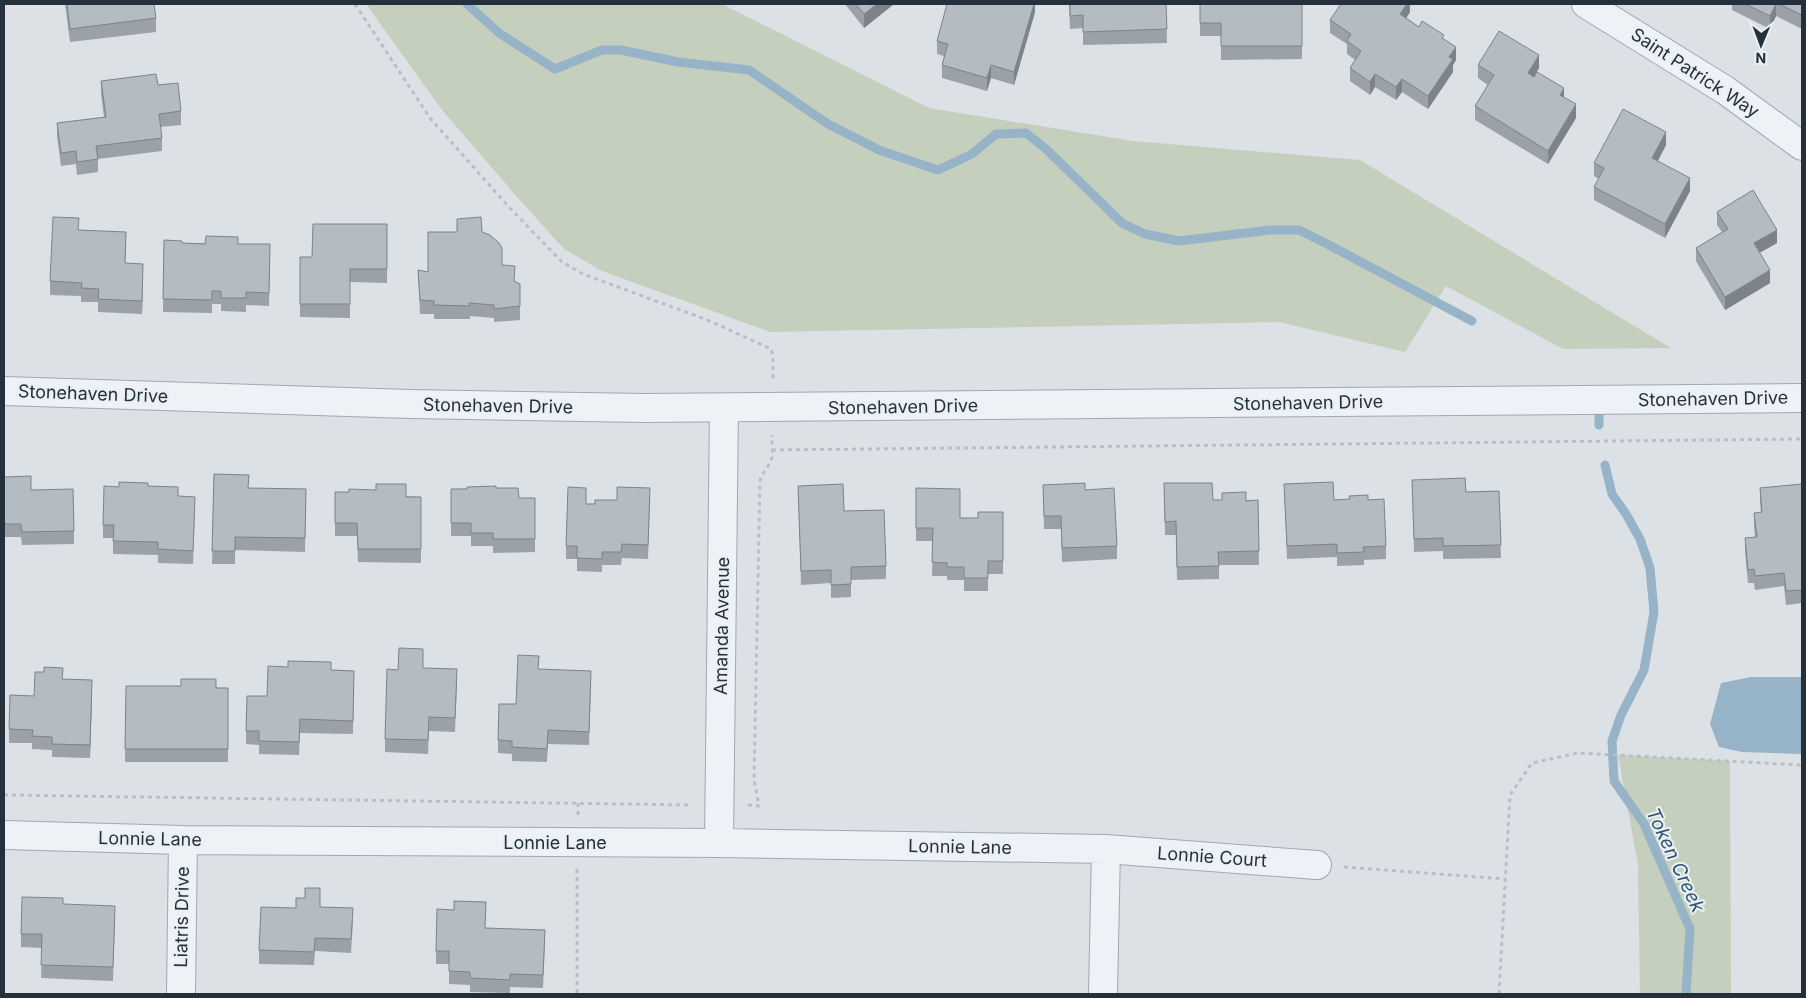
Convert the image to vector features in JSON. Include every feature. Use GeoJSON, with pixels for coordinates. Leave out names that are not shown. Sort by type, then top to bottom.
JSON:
{"type":"FeatureCollection","features":[{"type":"Feature","properties":{"kind":"street","name":"Saint Patrick Way"},"geometry":{"type":"LineString","coordinates":[[1586,4],[1725,90],[1802,146]]}},
{"type":"Feature","properties":{"kind":"street","name":"Stonehaven Drive"},"geometry":{"type":"LineString","coordinates":[[4,390],[410,404],[724,408],[1802,398]]}},
{"type":"Feature","properties":{"kind":"street","name":"Amanda Avenue"},"geometry":{"type":"LineString","coordinates":[[719,843],[724,408]]}},
{"type":"Feature","properties":{"kind":"street","name":"Lonnie Lane"},"geometry":{"type":"LineString","coordinates":[[4,836],[183,840],[719,843],[1106,849]]}},
{"type":"Feature","properties":{"kind":"street","name":"Liatris Drive"},"geometry":{"type":"LineString","coordinates":[[181,994],[183,840]]}},
{"type":"Feature","properties":{"kind":"street","name":"Lonnie Court"},"geometry":{"type":"LineString","coordinates":[[1106,849],[1317,864]]}},
{"type":"Feature","properties":{"kind":"street"},"geometry":{"type":"LineString","coordinates":[[1103,994],[1106,849]]}},
{"type":"Feature","properties":{"kind":"path"},"geometry":{"type":"LineString","coordinates":[[355,4],[430,118],[507,205],[562,262],[583,274],[710,321],[771,349],[774,387]]}},
{"type":"Feature","properties":{"kind":"path"},"geometry":{"type":"LineString","coordinates":[[4,795],[759,806],[754,780],[760,480],[763,470],[769,465],[772,457],[772,433]]}},
{"type":"Feature","properties":{"kind":"path"},"geometry":{"type":"LineString","coordinates":[[772,450],[1802,439]]}},
{"type":"Feature","properties":{"kind":"path"},"geometry":{"type":"LineString","coordinates":[[1499,994],[1510,795],[1532,763],[1578,753],[1802,765]]}},
{"type":"Feature","properties":{"kind":"path"},"geometry":{"type":"LineString","coordinates":[[577,994],[578,804]]}},
{"type":"Feature","properties":{"kind":"path"},"geometry":{"type":"LineString","coordinates":[[1317,864],[1506,879]]}},
{"type":"Feature","properties":{"kind":"green space"},"geometry":{"type":"Polygon","coordinates":[[[366,4],[722,4],[929,108],[1133,141],[1360,160],[1671,348],[1563,349],[1446,286],[1405,352],[1279,322],[770,332],[602,271],[564,249],[442,110],[366,4]]]}},
{"type":"Feature","properties":{"kind":"green space"},"geometry":{"type":"Polygon","coordinates":[[[1618,755],[1730,761],[1731,994],[1640,994],[1638,865],[1618,755]]]}},
{"type":"Feature","properties":{"kind":"water"},"geometry":{"type":"Polygon","coordinates":[[[1751,677],[1802,677],[1802,754],[1742,752],[1719,747],[1710,724],[1721,683],[1751,677]]]}},
{"type":"Feature","properties":{"kind":"building"},"geometry":{"type":"Polygon","coordinates":[[[67,4],[154,4],[156,18],[70,29],[67,4]]]}},
{"type":"Feature","properties":{"kind":"building"},"geometry":{"type":"Polygon","coordinates":[[[856,4],[877,4],[864,14],[856,4]]]}},
{"type":"Feature","properties":{"kind":"building"},"geometry":{"type":"Polygon","coordinates":[[[947,4],[1034,4],[1014,72],[991,65],[987,78],[942,65],[948,44],[937,41],[947,4]]]}},
{"type":"Feature","properties":{"kind":"building"},"geometry":{"type":"Polygon","coordinates":[[[1070,4],[1166,4],[1167,29],[1083,32],[1083,15],[1070,16],[1070,4]]]}},
{"type":"Feature","properties":{"kind":"building"},"geometry":{"type":"Polygon","coordinates":[[[1200,4],[1302,4],[1302,46],[1221,46],[1221,23],[1200,23],[1200,4]]]}},
{"type":"Feature","properties":{"kind":"building"},"geometry":{"type":"Polygon","coordinates":[[[1341,4],[1407,4],[1400,14],[1419,27],[1422,21],[1444,35],[1442,38],[1456,47],[1449,57],[1453,59],[1428,96],[1402,79],[1396,87],[1375,74],[1370,82],[1350,68],[1361,51],[1347,41],[1351,34],[1330,20],[1341,4]]]}},
{"type":"Feature","properties":{"kind":"building"},"geometry":{"type":"Polygon","coordinates":[[[1745,4],[1776,4],[1770,16],[1745,4]]]}},
{"type":"Feature","properties":{"kind":"building"},"geometry":{"type":"Polygon","coordinates":[[[1779,4],[1802,4],[1802,15],[1779,4]]]}},
{"type":"Feature","properties":{"kind":"building"},"geometry":{"type":"Polygon","coordinates":[[[1499,31],[1539,55],[1528,73],[1534,77],[1537,72],[1564,88],[1560,95],[1576,104],[1548,151],[1475,106],[1494,75],[1478,65],[1499,31]]]}},
{"type":"Feature","properties":{"kind":"building"},"geometry":{"type":"Polygon","coordinates":[[[156,74],[158,85],[178,83],[181,111],[159,114],[162,138],[96,146],[98,159],[77,162],[76,151],[61,153],[57,123],[106,117],[101,81],[156,74]]]}},
{"type":"Feature","properties":{"kind":"building"},"geometry":{"type":"Polygon","coordinates":[[[1623,109],[1666,132],[1652,158],[1690,178],[1665,224],[1594,187],[1604,168],[1594,163],[1623,109]]]}},
{"type":"Feature","properties":{"kind":"building"},"geometry":{"type":"Polygon","coordinates":[[[1753,190],[1777,230],[1754,243],[1770,270],[1725,297],[1696,248],[1728,229],[1717,212],[1753,190]]]}},
{"type":"Feature","properties":{"kind":"building"},"geometry":{"type":"Polygon","coordinates":[[[53,217],[79,218],[78,230],[126,232],[125,263],[143,264],[142,301],[98,299],[99,289],[81,288],[82,283],[50,281],[53,217]]]}},
{"type":"Feature","properties":{"kind":"building"},"geometry":{"type":"Polygon","coordinates":[[[481,217],[482,232],[490,235],[502,248],[502,265],[515,266],[514,281],[520,284],[520,306],[494,309],[494,305],[469,303],[470,306],[434,305],[434,301],[420,300],[418,270],[428,272],[428,232],[457,232],[457,219],[481,217]]]}},
{"type":"Feature","properties":{"kind":"building"},"geometry":{"type":"Polygon","coordinates":[[[313,224],[387,224],[387,269],[350,269],[350,304],[300,304],[300,257],[312,257],[313,224]]]}},
{"type":"Feature","properties":{"kind":"building"},"geometry":{"type":"Polygon","coordinates":[[[206,236],[238,237],[238,244],[270,244],[269,293],[246,292],[246,298],[221,298],[221,291],[212,291],[212,300],[163,299],[164,240],[205,244],[206,236]]]}},
{"type":"Feature","properties":{"kind":"building"},"geometry":{"type":"Polygon","coordinates":[[[214,474],[249,475],[248,488],[306,489],[305,538],[235,537],[235,551],[212,551],[214,474]]]}},
{"type":"Feature","properties":{"kind":"building"},"geometry":{"type":"Polygon","coordinates":[[[31,476],[31,490],[73,489],[74,531],[22,532],[21,524],[4,524],[4,477],[31,476]]]}},
{"type":"Feature","properties":{"kind":"building"},"geometry":{"type":"Polygon","coordinates":[[[1465,478],[1466,492],[1499,491],[1501,545],[1443,546],[1443,538],[1414,539],[1412,480],[1465,478]]]}},
{"type":"Feature","properties":{"kind":"building"},"geometry":{"type":"Polygon","coordinates":[[[119,482],[148,483],[148,486],[178,487],[178,496],[195,497],[193,551],[158,549],[158,542],[113,541],[114,525],[103,525],[104,486],[119,487],[119,482]]]}},
{"type":"Feature","properties":{"kind":"building"},"geometry":{"type":"Polygon","coordinates":[[[1333,482],[1334,500],[1350,499],[1349,496],[1368,495],[1368,500],[1384,499],[1386,546],[1363,547],[1364,552],[1337,553],[1337,544],[1287,546],[1284,484],[1333,482]]]}},
{"type":"Feature","properties":{"kind":"building"},"geometry":{"type":"Polygon","coordinates":[[[1085,483],[1085,490],[1114,488],[1117,546],[1062,548],[1061,516],[1044,516],[1043,485],[1085,483]]]}},
{"type":"Feature","properties":{"kind":"building"},"geometry":{"type":"Polygon","coordinates":[[[1164,483],[1212,483],[1213,500],[1222,500],[1222,493],[1246,492],[1246,501],[1258,500],[1259,551],[1218,552],[1219,566],[1177,567],[1176,521],[1165,522],[1164,483]]]}},
{"type":"Feature","properties":{"kind":"building"},"geometry":{"type":"Polygon","coordinates":[[[376,484],[406,484],[406,497],[421,497],[421,549],[358,549],[357,523],[335,523],[335,492],[349,492],[349,489],[376,490],[376,484]]]}},
{"type":"Feature","properties":{"kind":"building"},"geometry":{"type":"Polygon","coordinates":[[[843,484],[844,511],[884,510],[886,566],[851,567],[851,584],[831,585],[831,570],[801,571],[798,486],[843,484]]]}},
{"type":"Feature","properties":{"kind":"building"},"geometry":{"type":"Polygon","coordinates":[[[1802,484],[1802,590],[1786,591],[1784,573],[1755,576],[1754,569],[1748,570],[1745,538],[1757,537],[1754,513],[1762,512],[1760,488],[1802,484]]]}},
{"type":"Feature","properties":{"kind":"building"},"geometry":{"type":"Polygon","coordinates":[[[496,486],[496,488],[518,488],[519,498],[535,498],[535,539],[493,539],[493,533],[471,533],[471,523],[451,523],[451,489],[496,486]]]}},
{"type":"Feature","properties":{"kind":"building"},"geometry":{"type":"Polygon","coordinates":[[[568,487],[586,488],[586,504],[595,504],[595,500],[617,500],[617,487],[650,488],[648,545],[622,544],[621,552],[602,552],[602,559],[577,558],[577,546],[566,546],[568,487]]]}},
{"type":"Feature","properties":{"kind":"building"},"geometry":{"type":"Polygon","coordinates":[[[916,488],[960,489],[960,518],[978,518],[978,512],[1003,512],[1003,561],[988,561],[988,578],[964,578],[964,567],[947,567],[947,563],[932,562],[933,528],[916,528],[916,488]]]}},
{"type":"Feature","properties":{"kind":"building"},"geometry":{"type":"Polygon","coordinates":[[[399,648],[423,649],[423,668],[457,669],[455,718],[429,717],[428,740],[385,739],[387,669],[398,670],[399,648]]]}},
{"type":"Feature","properties":{"kind":"building"},"geometry":{"type":"Polygon","coordinates":[[[518,655],[539,656],[538,669],[591,671],[589,732],[548,730],[547,749],[512,747],[512,741],[498,740],[499,704],[516,704],[518,655]]]}},
{"type":"Feature","properties":{"kind":"building"},"geometry":{"type":"Polygon","coordinates":[[[288,661],[331,662],[331,670],[354,671],[353,721],[300,719],[299,742],[259,741],[259,731],[246,731],[247,696],[267,696],[268,666],[288,667],[288,661]]]}},
{"type":"Feature","properties":{"kind":"building"},"geometry":{"type":"Polygon","coordinates":[[[44,667],[63,668],[62,679],[92,680],[90,745],[52,744],[52,737],[32,736],[33,730],[9,729],[10,695],[34,696],[35,672],[44,672],[44,667]]]}},
{"type":"Feature","properties":{"kind":"building"},"geometry":{"type":"Polygon","coordinates":[[[181,679],[216,679],[216,688],[228,688],[228,749],[125,749],[126,686],[181,686],[181,679]]]}},
{"type":"Feature","properties":{"kind":"building"},"geometry":{"type":"Polygon","coordinates":[[[305,888],[320,888],[320,907],[353,908],[351,939],[315,938],[314,952],[259,950],[261,907],[296,908],[296,898],[305,898],[305,888]]]}},
{"type":"Feature","properties":{"kind":"building"},"geometry":{"type":"Polygon","coordinates":[[[22,897],[63,898],[63,904],[115,906],[113,967],[41,965],[42,934],[21,934],[22,897]]]}},
{"type":"Feature","properties":{"kind":"building"},"geometry":{"type":"Polygon","coordinates":[[[454,901],[486,902],[485,928],[545,930],[543,975],[510,974],[510,980],[470,978],[470,972],[449,971],[449,951],[436,951],[437,909],[454,910],[454,901]]]}},
{"type":"Feature","properties":{"kind":"waterway"},"geometry":{"type":"LineString","coordinates":[[467,4],[499,33],[555,69],[602,50],[621,50],[678,62],[749,70],[828,124],[879,150],[938,170],[972,154],[996,134],[1026,133],[1046,149],[1122,223],[1145,234],[1179,241],[1270,230],[1299,230],[1472,321]]}},
{"type":"Feature","properties":{"kind":"waterway"},"geometry":{"type":"LineString","coordinates":[[1599,409],[1599,425]]}},
{"type":"Feature","properties":{"kind":"waterway","name":"Token Creek"},"geometry":{"type":"LineString","coordinates":[[1605,465],[1612,494],[1640,539],[1650,568],[1654,612],[1644,670],[1621,715],[1612,741],[1614,781],[1644,824],[1690,929],[1686,994]]}}]}
